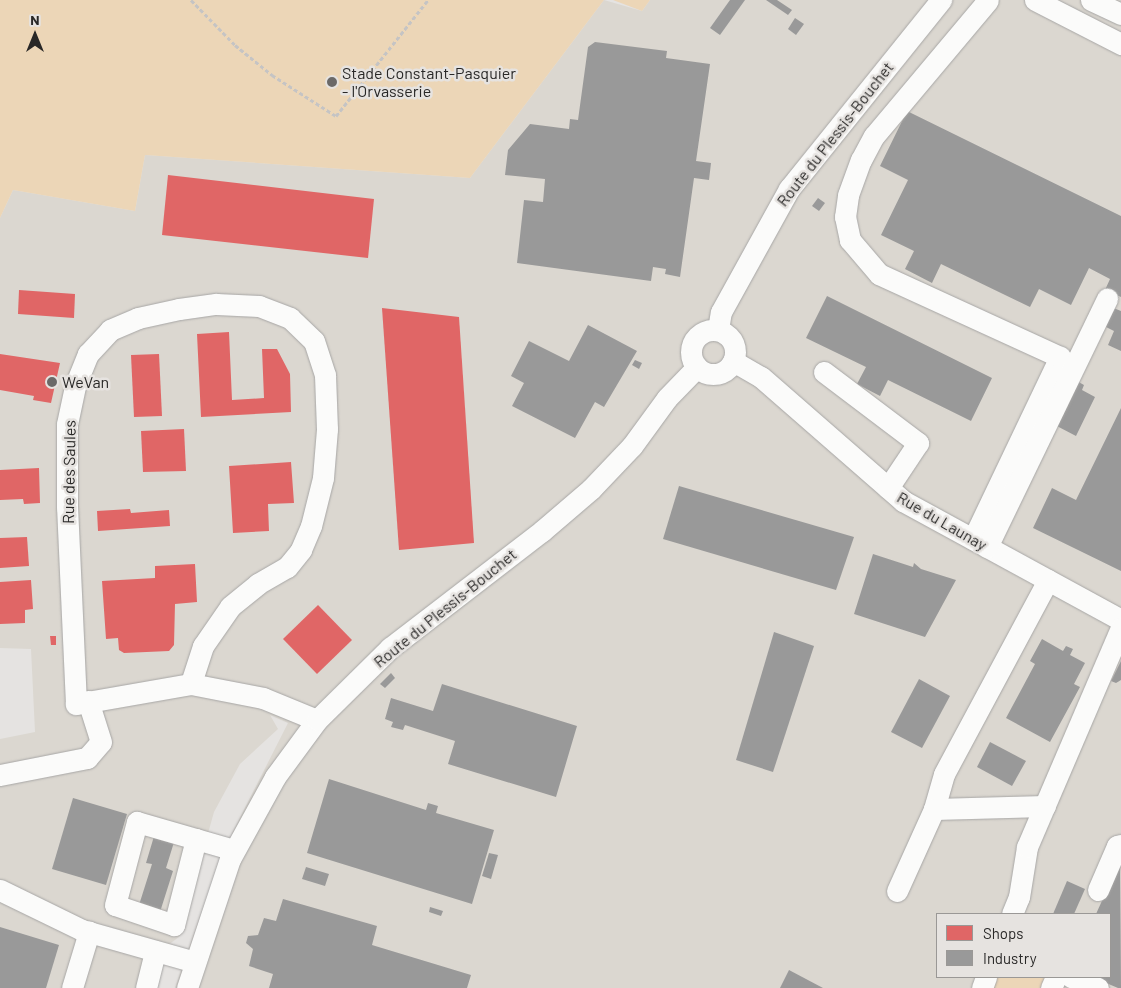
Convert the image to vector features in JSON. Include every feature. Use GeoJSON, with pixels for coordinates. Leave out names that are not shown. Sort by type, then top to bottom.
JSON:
{"type":"FeatureCollection","features":[{"type":"Feature","properties":{"kind":"street","name":"Route du Plessis-Bouchet"},"geometry":{"type":"LineString","coordinates":[[718,330],[721,312],[789,189],[941,0]]}},
{"type":"Feature","properties":{"kind":"street"},"geometry":{"type":"LineString","coordinates":[[980,543],[1060,357],[879,274],[850,240],[845,217],[848,195],[861,160],[874,136],[988,0]]}},
{"type":"Feature","properties":{"kind":"street"},"geometry":{"type":"LineString","coordinates":[[1035,0],[1121,44]]}},
{"type":"Feature","properties":{"kind":"street"},"geometry":{"type":"LineString","coordinates":[[1091,0],[1121,14]]}},
{"type":"Feature","properties":{"kind":"street"},"geometry":{"type":"LineString","coordinates":[[980,543],[1107,298]]}},
{"type":"Feature","properties":{"kind":"street","name":"Rue des Saules"},"geometry":{"type":"LineString","coordinates":[[88,701],[76,704],[66,466],[67,424],[75,386],[88,354],[110,330],[138,318],[216,304],[259,306],[290,318],[314,341],[325,375],[327,429],[323,478],[311,526],[301,550],[287,567],[258,584],[230,607],[204,646],[191,684]]}},
{"type":"Feature","properties":{"kind":"street"},"geometry":{"type":"LineString","coordinates":[[718,330],[733,342],[733,361],[717,374],[697,367],[691,355],[694,341],[704,332],[718,330]]}},
{"type":"Feature","properties":{"kind":"street","name":"Rue du Launay"},"geometry":{"type":"LineString","coordinates":[[733,361],[761,377],[903,501],[1121,620]]}},
{"type":"Feature","properties":{"kind":"street","name":"Route du Plessis-Bouchet"},"geometry":{"type":"LineString","coordinates":[[187,988],[234,850],[275,777],[317,720],[390,648],[542,532],[591,489],[632,446],[667,398],[697,367]]}},
{"type":"Feature","properties":{"kind":"street"},"geometry":{"type":"LineString","coordinates":[[824,372],[918,443],[888,488]]}},
{"type":"Feature","properties":{"kind":"street"},"geometry":{"type":"LineString","coordinates":[[897,891],[934,809],[944,774],[1048,580]]}},
{"type":"Feature","properties":{"kind":"street"},"geometry":{"type":"LineString","coordinates":[[1012,913],[1019,896],[1027,847],[1121,628]]}},
{"type":"Feature","properties":{"kind":"street"},"geometry":{"type":"LineString","coordinates":[[0,775],[86,758],[101,742],[88,701],[191,684],[264,698],[317,720]]}},
{"type":"Feature","properties":{"kind":"street"},"geometry":{"type":"LineString","coordinates":[[934,809],[1045,806]]}},
{"type":"Feature","properties":{"kind":"street"},"geometry":{"type":"LineString","coordinates":[[196,839],[174,925],[114,905],[137,822],[196,839],[234,850]]}},
{"type":"Feature","properties":{"kind":"street"},"geometry":{"type":"LineString","coordinates":[[1098,890],[1117,846],[1121,845]]}},
{"type":"Feature","properties":{"kind":"street"},"geometry":{"type":"LineString","coordinates":[[0,890],[89,932],[195,962]]}},
{"type":"Feature","properties":{"kind":"street"},"geometry":{"type":"LineString","coordinates":[[72,988],[89,932]]}},
{"type":"Feature","properties":{"kind":"street"},"geometry":{"type":"LineString","coordinates":[[146,988],[155,951]]}},
{"type":"Feature","properties":{"kind":"street"},"geometry":{"type":"LineString","coordinates":[[1073,978],[1098,988]]}},
{"type":"Feature","properties":{"kind":"path"},"geometry":{"type":"LineString","coordinates":[[191,0],[235,45],[272,75],[336,116],[428,0]]}},
{"type":"Feature","properties":{"kind":"shaded area","name":"Stade Constant-Pasquier - l'Orvasserie"},"geometry":{"type":"Polygon","coordinates":[[[0,0],[604,0],[470,178],[145,155],[135,211],[13,190],[0,218],[0,0]]]}},
{"type":"Feature","properties":{"kind":"shaded area"},"geometry":{"type":"Polygon","coordinates":[[[604,0],[642,11],[650,0],[1121,0],[1121,988],[175,988],[223,851],[288,723],[270,715],[278,729],[240,764],[214,812],[179,937],[168,945],[155,988],[0,988],[0,739],[35,732],[31,649],[0,648],[0,218],[13,190],[135,211],[145,155],[470,178],[604,0]]]}},
{"type":"Feature","properties":{"kind":"shaded area"},"geometry":{"type":"Polygon","coordinates":[[[613,0],[650,0],[642,11],[613,0]]]}},
{"type":"Feature","properties":{"kind":"shaded area"},"geometry":{"type":"Polygon","coordinates":[[[995,978],[1045,978],[1040,988],[990,988],[995,978]]]}},
{"type":"Feature","properties":{"kind":"building: Shops"},"geometry":{"type":"Polygon","coordinates":[[[168,175],[374,199],[368,258],[162,235],[168,175]]]}},
{"type":"Feature","properties":{"kind":"building: Shops"},"geometry":{"type":"Polygon","coordinates":[[[19,290],[75,294],[74,318],[18,314],[19,290]]]}},
{"type":"Feature","properties":{"kind":"building: Shops"},"geometry":{"type":"Polygon","coordinates":[[[382,308],[459,317],[474,543],[399,550],[382,308]]]}},
{"type":"Feature","properties":{"kind":"building: Shops"},"geometry":{"type":"Polygon","coordinates":[[[229,332],[232,400],[264,398],[262,349],[277,349],[290,374],[291,412],[201,417],[197,334],[229,332]]]}},
{"type":"Feature","properties":{"kind":"building: Shops"},"geometry":{"type":"Polygon","coordinates":[[[0,354],[60,363],[51,403],[33,400],[34,396],[0,390],[0,354]]]}},
{"type":"Feature","properties":{"kind":"building: Shops"},"geometry":{"type":"Polygon","coordinates":[[[159,354],[162,416],[134,417],[131,355],[159,354]]]}},
{"type":"Feature","properties":{"kind":"building: Shops"},"geometry":{"type":"Polygon","coordinates":[[[184,429],[186,471],[143,472],[141,431],[184,429]]]}},
{"type":"Feature","properties":{"kind":"building: Shops"},"geometry":{"type":"Polygon","coordinates":[[[291,462],[294,503],[268,504],[269,531],[233,533],[229,466],[291,462]]]}},
{"type":"Feature","properties":{"kind":"building: Shops"},"geometry":{"type":"Polygon","coordinates":[[[39,468],[40,503],[24,504],[23,499],[0,500],[0,470],[39,468]]]}},
{"type":"Feature","properties":{"kind":"building: Shops"},"geometry":{"type":"Polygon","coordinates":[[[130,509],[131,513],[169,510],[170,526],[98,531],[97,511],[130,509]]]}},
{"type":"Feature","properties":{"kind":"building: Shops"},"geometry":{"type":"Polygon","coordinates":[[[27,537],[29,566],[0,568],[0,538],[27,537]]]}},
{"type":"Feature","properties":{"kind":"building: Shops"},"geometry":{"type":"Polygon","coordinates":[[[195,564],[197,602],[175,604],[174,645],[169,651],[124,653],[119,650],[118,638],[106,639],[102,581],[155,578],[155,566],[195,564]]]}},
{"type":"Feature","properties":{"kind":"building: Shops"},"geometry":{"type":"Polygon","coordinates":[[[31,580],[33,609],[25,610],[25,623],[0,624],[0,582],[31,580]]]}},
{"type":"Feature","properties":{"kind":"building: Shops"},"geometry":{"type":"Polygon","coordinates":[[[318,605],[352,640],[317,674],[283,639],[318,605]]]}},
{"type":"Feature","properties":{"kind":"building: Shops"},"geometry":{"type":"Polygon","coordinates":[[[50,636],[56,636],[56,645],[51,645],[50,636]]]}},
{"type":"Feature","properties":{"kind":"building: Industry"},"geometry":{"type":"Polygon","coordinates":[[[730,0],[745,0],[720,35],[710,28],[730,0]]]}},
{"type":"Feature","properties":{"kind":"building: Industry"},"geometry":{"type":"Polygon","coordinates":[[[766,0],[777,0],[792,10],[788,15],[766,0]]]}},
{"type":"Feature","properties":{"kind":"building: Industry"},"geometry":{"type":"Polygon","coordinates":[[[795,18],[804,24],[796,35],[788,29],[795,18]]]}},
{"type":"Feature","properties":{"kind":"building: Industry"},"geometry":{"type":"Polygon","coordinates":[[[595,42],[667,51],[666,58],[710,64],[696,161],[711,163],[709,180],[694,178],[680,277],[665,274],[666,269],[653,267],[651,281],[517,263],[524,200],[543,202],[545,179],[505,175],[508,150],[530,124],[569,129],[570,119],[578,120],[588,47],[595,42]]]}},
{"type":"Feature","properties":{"kind":"building: Industry"},"geometry":{"type":"Polygon","coordinates":[[[907,111],[1121,216],[1121,297],[1105,290],[1110,279],[1089,268],[1071,305],[1039,289],[1030,307],[941,264],[932,283],[905,269],[914,251],[881,235],[908,180],[880,166],[907,111]]]}},
{"type":"Feature","properties":{"kind":"building: Industry"},"geometry":{"type":"Polygon","coordinates":[[[818,198],[825,203],[819,211],[812,206],[818,198]]]}},
{"type":"Feature","properties":{"kind":"building: Industry"},"geometry":{"type":"Polygon","coordinates":[[[827,296],[992,378],[971,421],[888,380],[880,396],[857,384],[866,367],[806,338],[827,296]]]}},
{"type":"Feature","properties":{"kind":"building: Industry"},"geometry":{"type":"Polygon","coordinates":[[[1111,307],[1121,311],[1121,351],[1108,345],[1114,331],[1102,325],[1111,307]]]}},
{"type":"Feature","properties":{"kind":"building: Industry"},"geometry":{"type":"Polygon","coordinates":[[[588,325],[637,351],[604,407],[595,402],[575,438],[512,406],[524,383],[511,376],[529,341],[569,361],[588,325]]]}},
{"type":"Feature","properties":{"kind":"building: Industry"},"geometry":{"type":"Polygon","coordinates":[[[635,360],[642,363],[639,369],[632,365],[635,360]]]}},
{"type":"Feature","properties":{"kind":"building: Industry"},"geometry":{"type":"Polygon","coordinates":[[[1075,380],[1084,385],[1082,390],[1095,397],[1076,436],[1053,424],[1075,380]]]}},
{"type":"Feature","properties":{"kind":"building: Industry"},"geometry":{"type":"Polygon","coordinates":[[[1121,408],[1121,571],[1033,528],[1052,488],[1076,500],[1121,408]]]}},
{"type":"Feature","properties":{"kind":"building: Industry"},"geometry":{"type":"Polygon","coordinates":[[[679,486],[854,537],[836,590],[663,539],[679,486]]]}},
{"type":"Feature","properties":{"kind":"building: Industry"},"geometry":{"type":"Polygon","coordinates":[[[873,554],[913,567],[914,563],[921,569],[956,580],[925,637],[854,614],[873,554]]]}},
{"type":"Feature","properties":{"kind":"building: Industry"},"geometry":{"type":"Polygon","coordinates":[[[774,632],[814,646],[773,772],[736,760],[774,632]]]}},
{"type":"Feature","properties":{"kind":"building: Industry"},"geometry":{"type":"Polygon","coordinates":[[[1042,639],[1063,651],[1066,646],[1073,649],[1070,655],[1085,663],[1074,684],[1080,687],[1050,742],[1006,718],[1035,664],[1030,661],[1042,639]]]}},
{"type":"Feature","properties":{"kind":"building: Industry"},"geometry":{"type":"Polygon","coordinates":[[[1121,661],[1121,680],[1116,683],[1111,681],[1121,661]]]}},
{"type":"Feature","properties":{"kind":"building: Industry"},"geometry":{"type":"Polygon","coordinates":[[[391,673],[395,678],[385,688],[380,684],[391,673]]]}},
{"type":"Feature","properties":{"kind":"building: Industry"},"geometry":{"type":"Polygon","coordinates":[[[919,679],[950,696],[922,748],[891,732],[919,679]]]}},
{"type":"Feature","properties":{"kind":"building: Industry"},"geometry":{"type":"Polygon","coordinates":[[[442,684],[577,726],[556,797],[448,764],[455,741],[405,725],[403,730],[391,727],[393,722],[385,719],[391,698],[433,711],[442,684]]]}},
{"type":"Feature","properties":{"kind":"building: Industry"},"geometry":{"type":"Polygon","coordinates":[[[990,742],[1026,761],[1012,786],[977,767],[990,742]]]}},
{"type":"Feature","properties":{"kind":"building: Industry"},"geometry":{"type":"Polygon","coordinates":[[[329,779],[426,810],[428,803],[438,806],[436,813],[494,830],[472,904],[307,853],[329,779]]]}},
{"type":"Feature","properties":{"kind":"building: Industry"},"geometry":{"type":"Polygon","coordinates":[[[73,798],[127,814],[106,885],[52,869],[73,798]]]}},
{"type":"Feature","properties":{"kind":"building: Industry"},"geometry":{"type":"Polygon","coordinates":[[[155,833],[175,839],[166,868],[173,871],[160,912],[139,905],[152,864],[146,863],[155,833]]]}},
{"type":"Feature","properties":{"kind":"building: Industry"},"geometry":{"type":"Polygon","coordinates":[[[489,853],[498,855],[491,879],[482,876],[489,853]]]}},
{"type":"Feature","properties":{"kind":"building: Industry"},"geometry":{"type":"Polygon","coordinates":[[[1120,861],[1121,988],[1094,978],[1111,978],[1111,913],[1096,913],[1120,861]]]}},
{"type":"Feature","properties":{"kind":"building: Industry"},"geometry":{"type":"Polygon","coordinates":[[[306,867],[329,874],[325,886],[302,879],[306,867]]]}},
{"type":"Feature","properties":{"kind":"building: Industry"},"geometry":{"type":"Polygon","coordinates":[[[1067,881],[1085,889],[1074,913],[1053,913],[1067,881]]]}},
{"type":"Feature","properties":{"kind":"building: Industry"},"geometry":{"type":"Polygon","coordinates":[[[283,899],[377,926],[372,945],[471,975],[467,988],[269,988],[273,974],[249,966],[253,949],[246,943],[248,936],[258,935],[264,918],[276,921],[283,899]]]}},
{"type":"Feature","properties":{"kind":"building: Industry"},"geometry":{"type":"Polygon","coordinates":[[[430,907],[443,911],[441,916],[429,912],[430,907]]]}},
{"type":"Feature","properties":{"kind":"building: Industry"},"geometry":{"type":"Polygon","coordinates":[[[0,927],[59,945],[46,988],[0,988],[0,927]]]}},
{"type":"Feature","properties":{"kind":"building: Industry"},"geometry":{"type":"Polygon","coordinates":[[[789,970],[823,988],[780,988],[789,970]]]}},
{"type":"Feature","properties":{"kind":"place","name":"Stade Constant-Pasquier - l'Orvasserie"},"geometry":{"type":"Point","coordinates":[332,82]}},
{"type":"Feature","properties":{"kind":"place","name":"WeVan"},"geometry":{"type":"Point","coordinates":[52,382]}}]}
